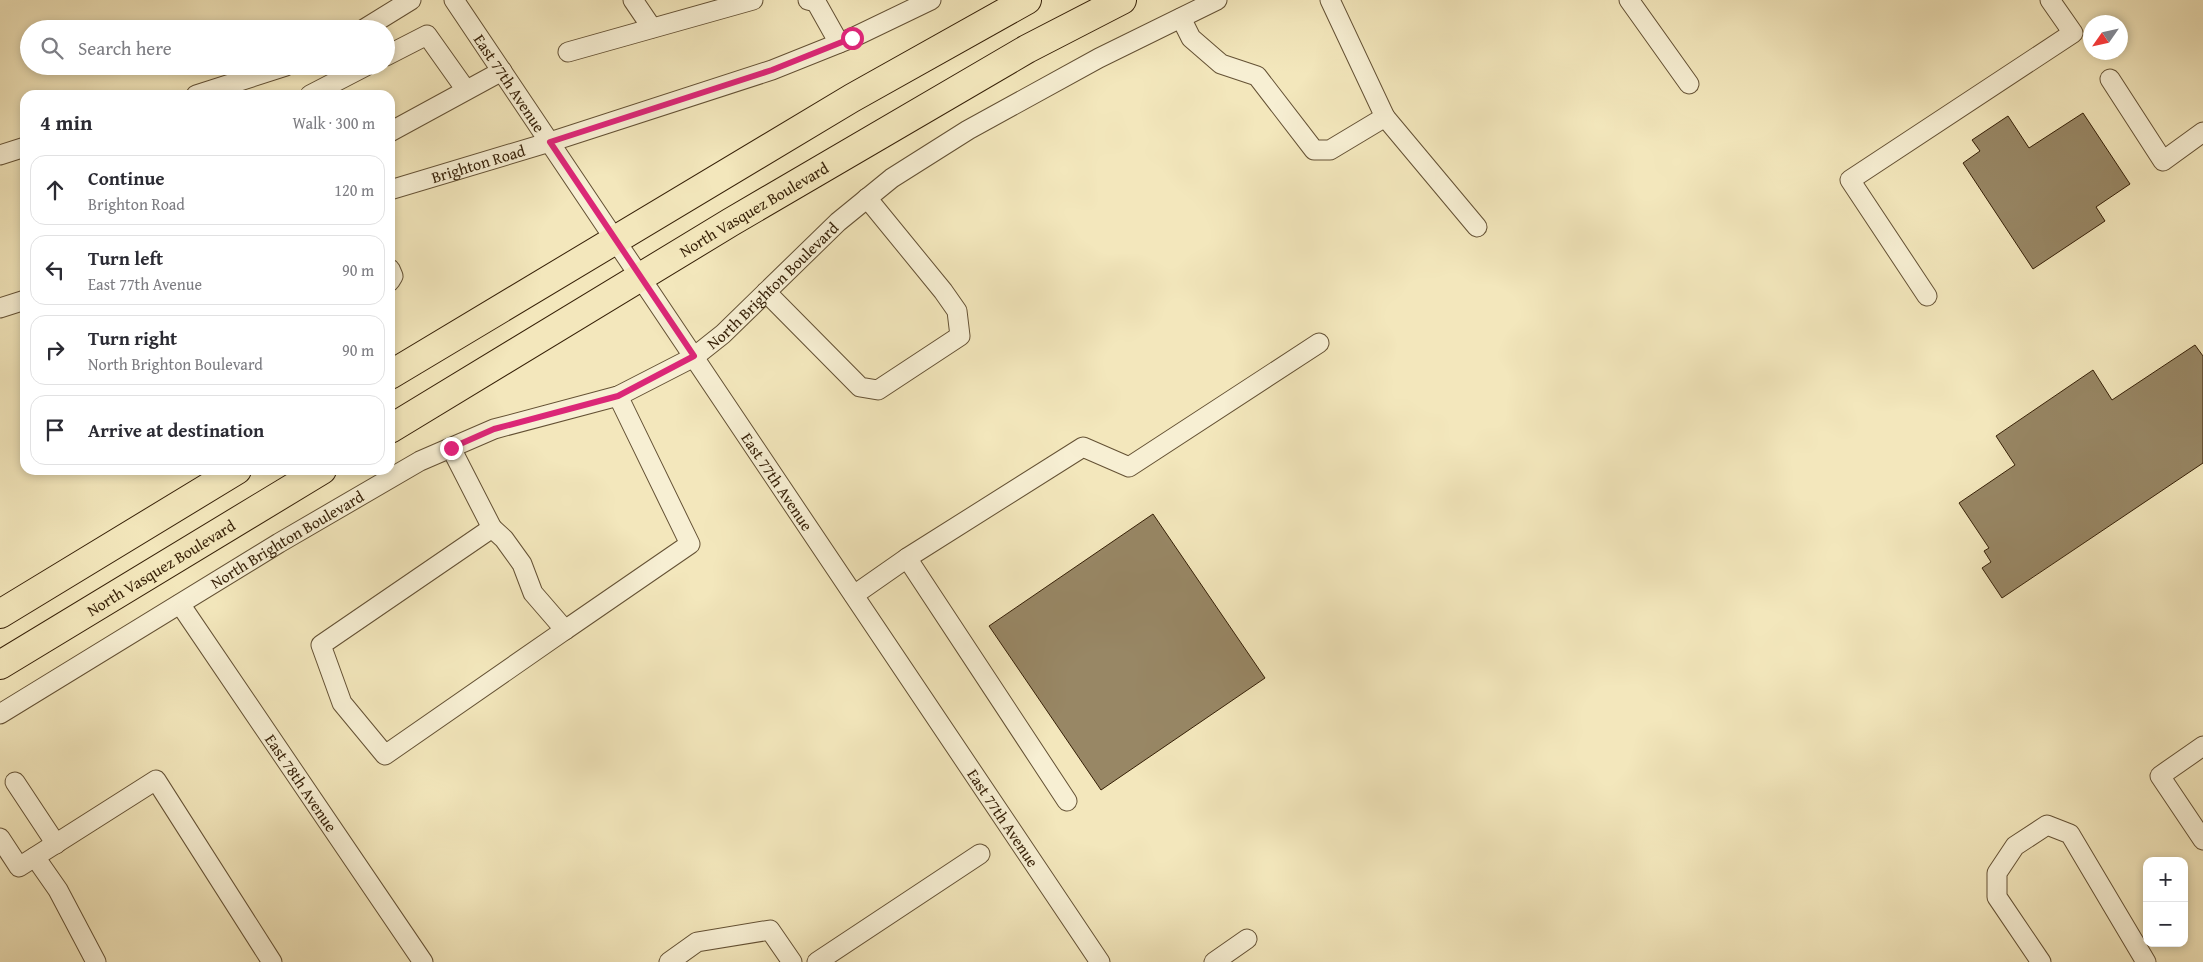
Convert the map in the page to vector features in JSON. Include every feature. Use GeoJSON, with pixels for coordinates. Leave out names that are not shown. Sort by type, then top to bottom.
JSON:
{"type":"FeatureCollection","features":[{"type":"Feature","properties":{"kind":"highway"},"geometry":{"type":"LineString","coordinates":[[395,372],[852,98],[1027,0]]}},
{"type":"Feature","properties":{"kind":"highway","name":"North Vasquez Boulevard"},"geometry":{"type":"LineString","coordinates":[[395,426],[731,222],[1018,54],[1122,0]]}},
{"type":"Feature","properties":{"kind":"highway"},"geometry":{"type":"LineString","coordinates":[[0,614],[229,475]]}},
{"type":"Feature","properties":{"kind":"highway","name":"North Vasquez Boulevard"},"geometry":{"type":"LineString","coordinates":[[0,666],[314,475]]}},
{"type":"Feature","properties":{"kind":"street"},"geometry":{"type":"LineString","coordinates":[[379,20],[411,0]]}},
{"type":"Feature","properties":{"kind":"street","name":"East 77th Avenue"},"geometry":{"type":"LineString","coordinates":[[454,0],[1100,962]]}},
{"type":"Feature","properties":{"kind":"street"},"geometry":{"type":"LineString","coordinates":[[633,0],[652,28]]}},
{"type":"Feature","properties":{"kind":"street"},"geometry":{"type":"LineString","coordinates":[[568,52],[753,0]]}},
{"type":"Feature","properties":{"kind":"street","name":"Brighton Road"},"geometry":{"type":"LineString","coordinates":[[395,188],[550,142],[772,70],[839,43],[931,0]]}},
{"type":"Feature","properties":{"kind":"street","name":"North Brighton Boulevard"},"geometry":{"type":"LineString","coordinates":[[0,714],[388,479],[494,429],[618,396],[694,356],[709,346],[838,222],[892,178],[968,130],[1099,58],[1217,0]]}},
{"type":"Feature","properties":{"kind":"street"},"geometry":{"type":"LineString","coordinates":[[1330,0],[1386,117],[1476,227]]}},
{"type":"Feature","properties":{"kind":"street"},"geometry":{"type":"LineString","coordinates":[[1630,0],[1689,84]]}},
{"type":"Feature","properties":{"kind":"street"},"geometry":{"type":"LineString","coordinates":[[1927,296],[1850,180],[2073,33],[2050,0]]}},
{"type":"Feature","properties":{"kind":"street"},"geometry":{"type":"LineString","coordinates":[[814,1],[839,43]]}},
{"type":"Feature","properties":{"kind":"street"},"geometry":{"type":"LineString","coordinates":[[1181,18],[1191,38],[1221,64],[1257,76],[1314,150],[1330,150],[1386,117]]}},
{"type":"Feature","properties":{"kind":"street"},"geometry":{"type":"LineString","coordinates":[[395,51],[427,35],[466,90]]}},
{"type":"Feature","properties":{"kind":"street"},"geometry":{"type":"LineString","coordinates":[[395,129],[502,70]]}},
{"type":"Feature","properties":{"kind":"street"},"geometry":{"type":"LineString","coordinates":[[237,89],[267,75]]}},
{"type":"Feature","properties":{"kind":"street"},"geometry":{"type":"LineString","coordinates":[[320,90],[349,75]]}},
{"type":"Feature","properties":{"kind":"street"},"geometry":{"type":"LineString","coordinates":[[2110,79],[2163,161],[2203,132]]}},
{"type":"Feature","properties":{"kind":"street"},"geometry":{"type":"LineString","coordinates":[[0,154],[20,148]]}},
{"type":"Feature","properties":{"kind":"street"},"geometry":{"type":"LineString","coordinates":[[766,292],[860,387],[878,390],[960,336],[957,312],[943,291],[867,198]]}},
{"type":"Feature","properties":{"kind":"street"},"geometry":{"type":"LineString","coordinates":[[0,308],[20,302]]}},
{"type":"Feature","properties":{"kind":"street"},"geometry":{"type":"LineString","coordinates":[[854,595],[907,558],[1084,447],[1129,467],[1319,343]]}},
{"type":"Feature","properties":{"kind":"street"},"geometry":{"type":"LineString","coordinates":[[492,528],[321,645],[342,704],[386,755],[690,544],[618,396]]}},
{"type":"Feature","properties":{"kind":"street"},"geometry":{"type":"LineString","coordinates":[[451,448],[492,528],[504,539],[522,564],[533,593],[565,630]]}},
{"type":"Feature","properties":{"kind":"street"},"geometry":{"type":"LineString","coordinates":[[907,558],[1067,801]]}},
{"type":"Feature","properties":{"kind":"street","name":"East 78th Avenue"},"geometry":{"type":"LineString","coordinates":[[180,604],[423,962]]}},
{"type":"Feature","properties":{"kind":"street"},"geometry":{"type":"LineString","coordinates":[[2203,746],[2160,776],[2203,840]]}},
{"type":"Feature","properties":{"kind":"street"},"geometry":{"type":"LineString","coordinates":[[0,838],[19,867],[156,780],[272,962]]}},
{"type":"Feature","properties":{"kind":"street"},"geometry":{"type":"LineString","coordinates":[[15,782],[56,844]]}},
{"type":"Feature","properties":{"kind":"street"},"geometry":{"type":"LineString","coordinates":[[2041,962],[1997,897],[1997,872],[2015,846],[2047,825],[2070,834],[2146,962]]}},
{"type":"Feature","properties":{"kind":"street"},"geometry":{"type":"LineString","coordinates":[[817,962],[980,854]]}},
{"type":"Feature","properties":{"kind":"street"},"geometry":{"type":"LineString","coordinates":[[35,857],[58,890],[96,962]]}},
{"type":"Feature","properties":{"kind":"street"},"geometry":{"type":"LineString","coordinates":[[669,962],[697,942],[770,930],[792,962]]}},
{"type":"Feature","properties":{"kind":"street"},"geometry":{"type":"LineString","coordinates":[[1214,962],[1247,939]]}},
{"type":"Feature","properties":{"kind":"building"},"geometry":{"type":"Polygon","coordinates":[[[2083,113],[2130,184],[2096,207],[2105,221],[2033,269],[1963,163],[1980,151],[1972,140],[2008,116],[2029,148],[2083,113]]]}},
{"type":"Feature","properties":{"kind":"building"},"geometry":{"type":"Polygon","coordinates":[[[2195,345],[2203,356],[2203,463],[2002,598],[1982,568],[1991,562],[1984,551],[1989,548],[1959,503],[2015,465],[1996,436],[2093,370],[2112,400],[2195,345]]]}},
{"type":"Feature","properties":{"kind":"building"},"geometry":{"type":"Polygon","coordinates":[[[1153,514],[1265,678],[1101,790],[989,626],[1153,514]]]}},
{"type":"Feature","properties":{"kind":"route"},"geometry":{"type":"LineString","coordinates":[[451,448],[494,429],[618,396],[694,356],[550,142],[772,70],[852,38]]}}]}
